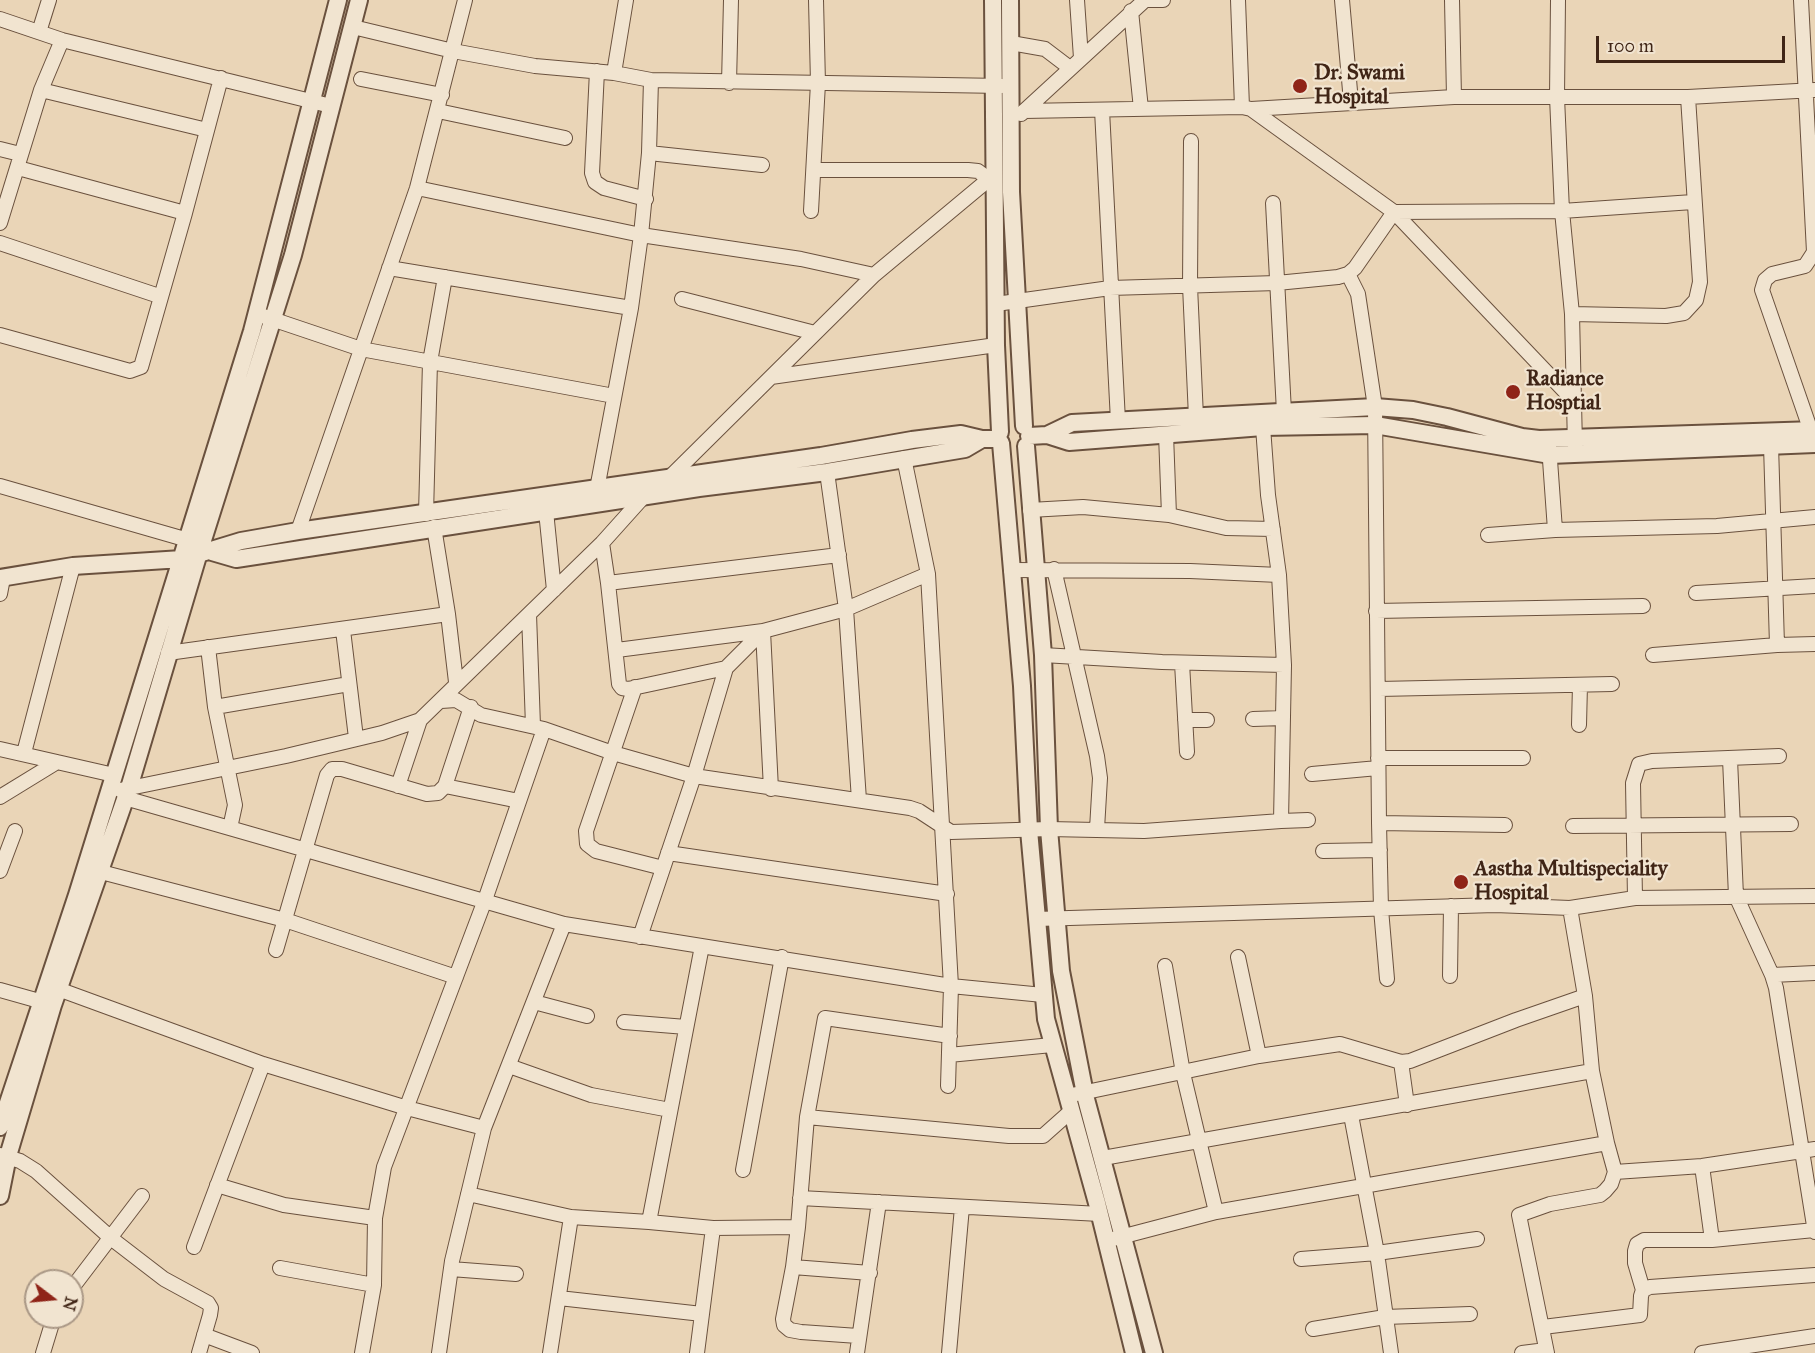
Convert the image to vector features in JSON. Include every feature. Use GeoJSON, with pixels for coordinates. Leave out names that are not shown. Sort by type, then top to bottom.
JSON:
{"type":"FeatureCollection","features":[{"type":"Feature","properties":{"kind":"street"},"geometry":{"type":"LineString","coordinates":[[39,32],[49,0]]}},
{"type":"Feature","properties":{"kind":"street"},"geometry":{"type":"LineString","coordinates":[[188,540],[257,312],[338,0]]}},
{"type":"Feature","properties":{"kind":"street"},"geometry":{"type":"LineString","coordinates":[[0,1127],[101,872],[127,793],[197,556],[293,255],[359,0]]}},
{"type":"Feature","properties":{"kind":"street"},"geometry":{"type":"LineString","coordinates":[[298,531],[417,188],[465,0]]}},
{"type":"Feature","properties":{"kind":"street"},"geometry":{"type":"LineString","coordinates":[[614,73],[626,0]]}},
{"type":"Feature","properties":{"kind":"street"},"geometry":{"type":"LineString","coordinates":[[729,83],[731,0]]}},
{"type":"Feature","properties":{"kind":"street"},"geometry":{"type":"LineString","coordinates":[[811,211],[818,83],[816,0]]}},
{"type":"Feature","properties":{"kind":"street"},"geometry":{"type":"LineString","coordinates":[[993,0],[1002,86],[1009,123],[1030,510],[1043,656],[1049,829],[1061,971],[1134,1353]]}},
{"type":"Feature","properties":{"kind":"street"},"geometry":{"type":"LineString","coordinates":[[1010,0],[1011,43],[994,136],[991,182],[996,345],[1000,438],[1022,686],[1029,830],[1043,995],[1052,1045],[1071,1112],[1096,1155],[1100,1214],[1114,1239],[1154,1353]]}},
{"type":"Feature","properties":{"kind":"street"},"geometry":{"type":"LineString","coordinates":[[1077,0],[1081,58]]}},
{"type":"Feature","properties":{"kind":"street"},"geometry":{"type":"LineString","coordinates":[[994,136],[1144,0],[1163,0]]}},
{"type":"Feature","properties":{"kind":"street"},"geometry":{"type":"LineString","coordinates":[[1238,0],[1246,108]]}},
{"type":"Feature","properties":{"kind":"street"},"geometry":{"type":"LineString","coordinates":[[1342,0],[1351,102]]}},
{"type":"Feature","properties":{"kind":"street"},"geometry":{"type":"LineString","coordinates":[[1452,0],[1454,97]]}},
{"type":"Feature","properties":{"kind":"street"},"geometry":{"type":"LineString","coordinates":[[1558,0],[1557,97],[1562,211],[1572,314],[1575,446]]}},
{"type":"Feature","properties":{"kind":"street"},"geometry":{"type":"LineString","coordinates":[[1801,0],[1809,91],[1814,252],[1805,266],[1772,274],[1766,280],[1762,290],[1814,436]]}},
{"type":"Feature","properties":{"kind":"street"},"geometry":{"type":"LineString","coordinates":[[1131,11],[1141,109]]}},
{"type":"Feature","properties":{"kind":"street"},"geometry":{"type":"LineString","coordinates":[[0,19],[62,40],[312,99],[331,106]]}},
{"type":"Feature","properties":{"kind":"street"},"geometry":{"type":"LineString","coordinates":[[353,27],[453,51],[535,66],[614,73],[651,80],[1002,86]]}},
{"type":"Feature","properties":{"kind":"street"},"geometry":{"type":"LineString","coordinates":[[0,223],[41,90],[62,40]]}},
{"type":"Feature","properties":{"kind":"street"},"geometry":{"type":"LineString","coordinates":[[1011,43],[1045,49],[1070,68]]}},
{"type":"Feature","properties":{"kind":"street"},"geometry":{"type":"LineString","coordinates":[[597,71],[592,173],[595,182],[604,188],[646,199]]}},
{"type":"Feature","properties":{"kind":"street"},"geometry":{"type":"LineString","coordinates":[[0,335],[135,371],[141,367],[221,78]]}},
{"type":"Feature","properties":{"kind":"street"},"geometry":{"type":"LineString","coordinates":[[361,79],[442,95]]}},
{"type":"Feature","properties":{"kind":"street"},"geometry":{"type":"LineString","coordinates":[[597,489],[631,308],[646,199],[651,80]]}},
{"type":"Feature","properties":{"kind":"street"},"geometry":{"type":"LineString","coordinates":[[41,90],[207,130]]}},
{"type":"Feature","properties":{"kind":"street"},"geometry":{"type":"LineString","coordinates":[[1024,111],[1246,108],[1454,97],[1688,97],[1809,91]]}},
{"type":"Feature","properties":{"kind":"street"},"geometry":{"type":"LineString","coordinates":[[1572,314],[1666,316],[1684,313],[1696,300],[1700,282],[1693,202],[1688,97]]}},
{"type":"Feature","properties":{"kind":"street"},"geometry":{"type":"LineString","coordinates":[[1246,108],[1394,212],[1574,400]]}},
{"type":"Feature","properties":{"kind":"street"},"geometry":{"type":"LineString","coordinates":[[1102,110],[1118,421]]}},
{"type":"Feature","properties":{"kind":"street"},"geometry":{"type":"LineString","coordinates":[[438,111],[565,138]]}},
{"type":"Feature","properties":{"kind":"street"},"geometry":{"type":"LineString","coordinates":[[1191,141],[1190,286],[1197,417]]}},
{"type":"Feature","properties":{"kind":"street"},"geometry":{"type":"LineString","coordinates":[[0,149],[19,161],[184,213]]}},
{"type":"Feature","properties":{"kind":"street"},"geometry":{"type":"LineString","coordinates":[[649,153],[762,165]]}},
{"type":"Feature","properties":{"kind":"street"},"geometry":{"type":"LineString","coordinates":[[815,170],[978,171],[991,182],[1011,192]]}},
{"type":"Feature","properties":{"kind":"street"},"geometry":{"type":"LineString","coordinates":[[127,793],[382,733],[420,720],[441,701],[456,682],[602,543],[641,498],[669,478],[874,275],[991,182]]}},
{"type":"Feature","properties":{"kind":"street"},"geometry":{"type":"LineString","coordinates":[[417,188],[641,235],[801,259],[874,275]]}},
{"type":"Feature","properties":{"kind":"street"},"geometry":{"type":"LineString","coordinates":[[1394,212],[1562,211],[1693,202]]}},
{"type":"Feature","properties":{"kind":"street"},"geometry":{"type":"LineString","coordinates":[[1273,203],[1284,412]]}},
{"type":"Feature","properties":{"kind":"street"},"geometry":{"type":"LineString","coordinates":[[996,304],[1110,288],[1277,283],[1348,274],[1394,212]]}},
{"type":"Feature","properties":{"kind":"street"},"geometry":{"type":"LineString","coordinates":[[0,243],[159,296]]}},
{"type":"Feature","properties":{"kind":"street"},"geometry":{"type":"LineString","coordinates":[[389,268],[631,308]]}},
{"type":"Feature","properties":{"kind":"street"},"geometry":{"type":"LineString","coordinates":[[1348,274],[1358,294],[1375,407],[1379,823],[1381,909],[1387,979]]}},
{"type":"Feature","properties":{"kind":"street"},"geometry":{"type":"LineString","coordinates":[[445,277],[430,362],[430,520],[448,614],[456,682]]}},
{"type":"Feature","properties":{"kind":"street"},"geometry":{"type":"LineString","coordinates":[[682,299],[815,333]]}},
{"type":"Feature","properties":{"kind":"street"},"geometry":{"type":"LineString","coordinates":[[257,312],[273,321],[361,349],[614,396]]}},
{"type":"Feature","properties":{"kind":"street"},"geometry":{"type":"LineString","coordinates":[[771,377],[996,345]]}},
{"type":"Feature","properties":{"kind":"street"},"geometry":{"type":"LineString","coordinates":[[1047,435],[1066,424],[1375,407],[1413,410],[1522,437],[1549,447]]}},
{"type":"Feature","properties":{"kind":"street"},"geometry":{"type":"LineString","coordinates":[[197,556],[241,541],[298,531],[546,511],[827,472],[965,449],[982,440],[1000,438],[1011,422],[1026,436]]}},
{"type":"Feature","properties":{"kind":"street"},"geometry":{"type":"LineString","coordinates":[[1000,438],[1012,451],[1026,436],[1047,435],[1069,442],[1263,427],[1375,425],[1549,447],[1814,436]]}},
{"type":"Feature","properties":{"kind":"street"},"geometry":{"type":"LineString","coordinates":[[1263,427],[1279,575],[1284,665],[1281,822]]}},
{"type":"Feature","properties":{"kind":"street"},"geometry":{"type":"LineString","coordinates":[[1,583],[73,566],[197,556],[236,559],[597,489],[961,434],[982,440]]}},
{"type":"Feature","properties":{"kind":"street"},"geometry":{"type":"LineString","coordinates":[[1166,434],[1170,515]]}},
{"type":"Feature","properties":{"kind":"street"},"geometry":{"type":"LineString","coordinates":[[1575,446],[1771,446],[1814,436]]}},
{"type":"Feature","properties":{"kind":"street"},"geometry":{"type":"LineString","coordinates":[[1771,446],[1777,645]]}},
{"type":"Feature","properties":{"kind":"street"},"geometry":{"type":"LineString","coordinates":[[1549,447],[1555,530]]}},
{"type":"Feature","properties":{"kind":"street"},"geometry":{"type":"LineString","coordinates":[[904,458],[928,574],[951,986],[948,1086]]}},
{"type":"Feature","properties":{"kind":"street"},"geometry":{"type":"LineString","coordinates":[[827,472],[846,609],[859,800]]}},
{"type":"Feature","properties":{"kind":"street"},"geometry":{"type":"LineString","coordinates":[[0,486],[188,540],[197,556]]}},
{"type":"Feature","properties":{"kind":"street"},"geometry":{"type":"LineString","coordinates":[[1030,510],[1083,507],[1170,515],[1226,528],[1273,529]]}},
{"type":"Feature","properties":{"kind":"street"},"geometry":{"type":"LineString","coordinates":[[546,511],[554,590]]}},
{"type":"Feature","properties":{"kind":"street"},"geometry":{"type":"LineString","coordinates":[[1488,535],[1555,530],[1717,526],[1815,517]]}},
{"type":"Feature","properties":{"kind":"street"},"geometry":{"type":"LineString","coordinates":[[602,543],[617,650],[619,684],[628,689],[726,668]]}},
{"type":"Feature","properties":{"kind":"street"},"geometry":{"type":"LineString","coordinates":[[608,583],[839,555]]}},
{"type":"Feature","properties":{"kind":"street"},"geometry":{"type":"LineString","coordinates":[[0,1196],[4,1156],[114,775],[197,556]]}},
{"type":"Feature","properties":{"kind":"street"},"geometry":{"type":"LineString","coordinates":[[24,753],[73,566]]}},
{"type":"Feature","properties":{"kind":"street"},"geometry":{"type":"LineString","coordinates":[[1011,570],[1036,568],[1279,575]]}},
{"type":"Feature","properties":{"kind":"street"},"geometry":{"type":"LineString","coordinates":[[1054,569],[1100,778],[1096,830]]}},
{"type":"Feature","properties":{"kind":"street"},"geometry":{"type":"LineString","coordinates":[[617,650],[763,631],[846,609],[928,574]]}},
{"type":"Feature","properties":{"kind":"street"},"geometry":{"type":"LineString","coordinates":[[1696,593],[1815,586]]}},
{"type":"Feature","properties":{"kind":"street"},"geometry":{"type":"LineString","coordinates":[[1376,610],[1643,606]]}},
{"type":"Feature","properties":{"kind":"street"},"geometry":{"type":"LineString","coordinates":[[168,653],[448,614]]}},
{"type":"Feature","properties":{"kind":"street"},"geometry":{"type":"LineString","coordinates":[[362,1353],[374,1285],[375,1218],[384,1167],[485,900],[519,801],[539,728],[529,614]]}},
{"type":"Feature","properties":{"kind":"street"},"geometry":{"type":"LineString","coordinates":[[343,630],[356,738]]}},
{"type":"Feature","properties":{"kind":"street"},"geometry":{"type":"LineString","coordinates":[[640,937],[694,776],[726,668],[763,631]]}},
{"type":"Feature","properties":{"kind":"street"},"geometry":{"type":"LineString","coordinates":[[763,631],[771,789]]}},
{"type":"Feature","properties":{"kind":"street"},"geometry":{"type":"LineString","coordinates":[[1653,655],[1815,644]]}},
{"type":"Feature","properties":{"kind":"street"},"geometry":{"type":"LineString","coordinates":[[208,647],[215,706],[235,805],[230,828]]}},
{"type":"Feature","properties":{"kind":"street"},"geometry":{"type":"LineString","coordinates":[[1043,656],[1182,663],[1284,665]]}},
{"type":"Feature","properties":{"kind":"street"},"geometry":{"type":"LineString","coordinates":[[1182,663],[1187,752]]}},
{"type":"Feature","properties":{"kind":"street"},"geometry":{"type":"LineString","coordinates":[[215,706],[350,684]]}},
{"type":"Feature","properties":{"kind":"street"},"geometry":{"type":"LineString","coordinates":[[1379,689],[1612,684]]}},
{"type":"Feature","properties":{"kind":"street"},"geometry":{"type":"LineString","coordinates":[[1579,725],[1580,685]]}},
{"type":"Feature","properties":{"kind":"street"},"geometry":{"type":"LineString","coordinates":[[635,687],[586,831],[587,844],[596,851],[663,868]]}},
{"type":"Feature","properties":{"kind":"street"},"geometry":{"type":"LineString","coordinates":[[441,701],[456,700],[481,715],[539,728],[694,776],[919,811],[943,829],[962,833],[1049,829],[1144,831],[1308,820]]}},
{"type":"Feature","properties":{"kind":"street"},"geometry":{"type":"LineString","coordinates":[[276,950],[327,774],[332,769],[342,769],[427,794],[438,793],[445,786],[471,707]]}},
{"type":"Feature","properties":{"kind":"street"},"geometry":{"type":"LineString","coordinates":[[1253,719],[1283,718]]}},
{"type":"Feature","properties":{"kind":"street"},"geometry":{"type":"LineString","coordinates":[[398,786],[420,720]]}},
{"type":"Feature","properties":{"kind":"street"},"geometry":{"type":"LineString","coordinates":[[1185,720],[1208,720]]}},
{"type":"Feature","properties":{"kind":"street"},"geometry":{"type":"LineString","coordinates":[[0,749],[114,775]]}},
{"type":"Feature","properties":{"kind":"street"},"geometry":{"type":"LineString","coordinates":[[1635,898],[1633,783],[1639,764],[1652,761],[1779,756]]}},
{"type":"Feature","properties":{"kind":"street"},"geometry":{"type":"LineString","coordinates":[[1312,774],[1378,763],[1523,759]]}},
{"type":"Feature","properties":{"kind":"street"},"geometry":{"type":"LineString","coordinates":[[1543,1327],[1640,1315],[1643,1290],[1635,1263],[1637,1244],[1644,1240],[1665,1242],[1712,1240],[1815,1231],[1808,1150],[1772,975],[1736,896],[1731,824],[1730,759]]}},
{"type":"Feature","properties":{"kind":"street"},"geometry":{"type":"LineString","coordinates":[[0,797],[57,762]]}},
{"type":"Feature","properties":{"kind":"street"},"geometry":{"type":"LineString","coordinates":[[445,786],[519,801]]}},
{"type":"Feature","properties":{"kind":"street"},"geometry":{"type":"LineString","coordinates":[[109,792],[127,793],[305,851],[564,924],[782,957],[951,986],[1043,995]]}},
{"type":"Feature","properties":{"kind":"street"},"geometry":{"type":"LineString","coordinates":[[1379,823],[1505,825]]}},
{"type":"Feature","properties":{"kind":"street"},"geometry":{"type":"LineString","coordinates":[[1573,826],[1791,824]]}},
{"type":"Feature","properties":{"kind":"street"},"geometry":{"type":"LineString","coordinates":[[0,871],[15,831]]}},
{"type":"Feature","properties":{"kind":"street"},"geometry":{"type":"LineString","coordinates":[[1323,851],[1380,850]]}},
{"type":"Feature","properties":{"kind":"street"},"geometry":{"type":"LineString","coordinates":[[668,853],[947,894]]}},
{"type":"Feature","properties":{"kind":"street"},"geometry":{"type":"LineString","coordinates":[[101,872],[285,920],[456,977]]}},
{"type":"Feature","properties":{"kind":"street"},"geometry":{"type":"LineString","coordinates":[[1036,919],[1495,905],[1570,908],[1635,898],[1815,896]]}},
{"type":"Feature","properties":{"kind":"street"},"geometry":{"type":"LineString","coordinates":[[1450,976],[1451,906]]}},
{"type":"Feature","properties":{"kind":"street"},"geometry":{"type":"LineString","coordinates":[[1522,1353],[1547,1352],[1520,1215],[1550,1204],[1600,1195],[1611,1184],[1615,1172],[1592,1071],[1585,996],[1570,908]]}},
{"type":"Feature","properties":{"kind":"street"},"geometry":{"type":"LineString","coordinates":[[439,1353],[451,1269],[484,1128],[564,924]]}},
{"type":"Feature","properties":{"kind":"street"},"geometry":{"type":"LineString","coordinates":[[649,1222],[702,946]]}},
{"type":"Feature","properties":{"kind":"street"},"geometry":{"type":"LineString","coordinates":[[743,1170],[782,957]]}},
{"type":"Feature","properties":{"kind":"street"},"geometry":{"type":"LineString","coordinates":[[1238,957],[1259,1056]]}},
{"type":"Feature","properties":{"kind":"street"},"geometry":{"type":"LineString","coordinates":[[1165,966],[1183,1073],[1216,1212]]}},
{"type":"Feature","properties":{"kind":"street"},"geometry":{"type":"LineString","coordinates":[[1772,975],[1815,973]]}},
{"type":"Feature","properties":{"kind":"street"},"geometry":{"type":"LineString","coordinates":[[0,990],[51,999],[407,1108],[484,1128]]}},
{"type":"Feature","properties":{"kind":"street"},"geometry":{"type":"LineString","coordinates":[[807,1117],[1009,1136],[1043,1136],[1071,1112],[1086,1095],[1259,1056],[1340,1044],[1401,1062],[1419,1059],[1516,1020],[1585,996]]}},
{"type":"Feature","properties":{"kind":"street"},"geometry":{"type":"LineString","coordinates":[[534,1002],[587,1016]]}},
{"type":"Feature","properties":{"kind":"street"},"geometry":{"type":"LineString","coordinates":[[858,1336],[790,1330],[784,1325],[783,1319],[798,1227],[807,1117],[825,1018],[950,1036]]}},
{"type":"Feature","properties":{"kind":"street"},"geometry":{"type":"LineString","coordinates":[[624,1022],[686,1027]]}},
{"type":"Feature","properties":{"kind":"street"},"geometry":{"type":"LineString","coordinates":[[949,1055],[1052,1045]]}},
{"type":"Feature","properties":{"kind":"street"},"geometry":{"type":"LineString","coordinates":[[1401,1062],[1407,1105]]}},
{"type":"Feature","properties":{"kind":"street"},"geometry":{"type":"LineString","coordinates":[[194,1247],[264,1064]]}},
{"type":"Feature","properties":{"kind":"street"},"geometry":{"type":"LineString","coordinates":[[509,1066],[591,1095],[670,1110]]}},
{"type":"Feature","properties":{"kind":"street"},"geometry":{"type":"LineString","coordinates":[[1096,1155],[1200,1141],[1351,1116],[1592,1071]]}},
{"type":"Feature","properties":{"kind":"street"},"geometry":{"type":"LineString","coordinates":[[1351,1116],[1377,1253],[1390,1353]]}},
{"type":"Feature","properties":{"kind":"street"},"geometry":{"type":"LineString","coordinates":[[1114,1239],[1216,1212],[1607,1143]]}},
{"type":"Feature","properties":{"kind":"street"},"geometry":{"type":"LineString","coordinates":[[1615,1172],[1702,1166],[1808,1150]]}},
{"type":"Feature","properties":{"kind":"street"},"geometry":{"type":"LineString","coordinates":[[4,1156],[36,1171],[112,1239],[164,1279],[207,1303],[211,1308],[199,1353]]}},
{"type":"Feature","properties":{"kind":"street"},"geometry":{"type":"LineString","coordinates":[[1702,1166],[1712,1240]]}},
{"type":"Feature","properties":{"kind":"street"},"geometry":{"type":"LineString","coordinates":[[218,1185],[284,1205],[375,1218]]}},
{"type":"Feature","properties":{"kind":"street"},"geometry":{"type":"LineString","coordinates":[[468,1194],[571,1217],[713,1228],[798,1227]]}},
{"type":"Feature","properties":{"kind":"street"},"geometry":{"type":"LineString","coordinates":[[84,1273],[112,1239],[142,1196]]}},
{"type":"Feature","properties":{"kind":"street"},"geometry":{"type":"LineString","coordinates":[[800,1198],[1100,1214]]}},
{"type":"Feature","properties":{"kind":"street"},"geometry":{"type":"LineString","coordinates":[[857,1353],[879,1202]]}},
{"type":"Feature","properties":{"kind":"street"},"geometry":{"type":"LineString","coordinates":[[949,1353],[962,1207]]}},
{"type":"Feature","properties":{"kind":"street"},"geometry":{"type":"LineString","coordinates":[[550,1353],[571,1217]]}},
{"type":"Feature","properties":{"kind":"street"},"geometry":{"type":"LineString","coordinates":[[697,1353],[713,1228]]}},
{"type":"Feature","properties":{"kind":"street"},"geometry":{"type":"LineString","coordinates":[[1301,1259],[1377,1253],[1477,1239]]}},
{"type":"Feature","properties":{"kind":"street"},"geometry":{"type":"LineString","coordinates":[[280,1268],[374,1285]]}},
{"type":"Feature","properties":{"kind":"street"},"geometry":{"type":"LineString","coordinates":[[793,1268],[870,1273]]}},
{"type":"Feature","properties":{"kind":"street"},"geometry":{"type":"LineString","coordinates":[[451,1269],[516,1274]]}},
{"type":"Feature","properties":{"kind":"street"},"geometry":{"type":"LineString","coordinates":[[1643,1290],[1650,1287],[1815,1275]]}},
{"type":"Feature","properties":{"kind":"street"},"geometry":{"type":"LineString","coordinates":[[559,1298],[702,1314]]}},
{"type":"Feature","properties":{"kind":"street"},"geometry":{"type":"LineString","coordinates":[[1313,1329],[1385,1317],[1470,1314]]}},
{"type":"Feature","properties":{"kind":"street"},"geometry":{"type":"LineString","coordinates":[[43,1353],[50,1329]]}},
{"type":"Feature","properties":{"kind":"street"},"geometry":{"type":"LineString","coordinates":[[204,1335],[252,1353]]}},
{"type":"Feature","properties":{"kind":"street"},"geometry":{"type":"LineString","coordinates":[[1704,1353],[1815,1336]]}},
{"type":"Feature","properties":{"kind":"place","name":"Dr. Swami Hospital"},"geometry":{"type":"Point","coordinates":[1300,86]}},
{"type":"Feature","properties":{"kind":"place","name":"Radiance Hosptial"},"geometry":{"type":"Point","coordinates":[1513,392]}},
{"type":"Feature","properties":{"kind":"place","name":"Aastha Multispeciality Hospital"},"geometry":{"type":"Point","coordinates":[1461,882]}}]}
